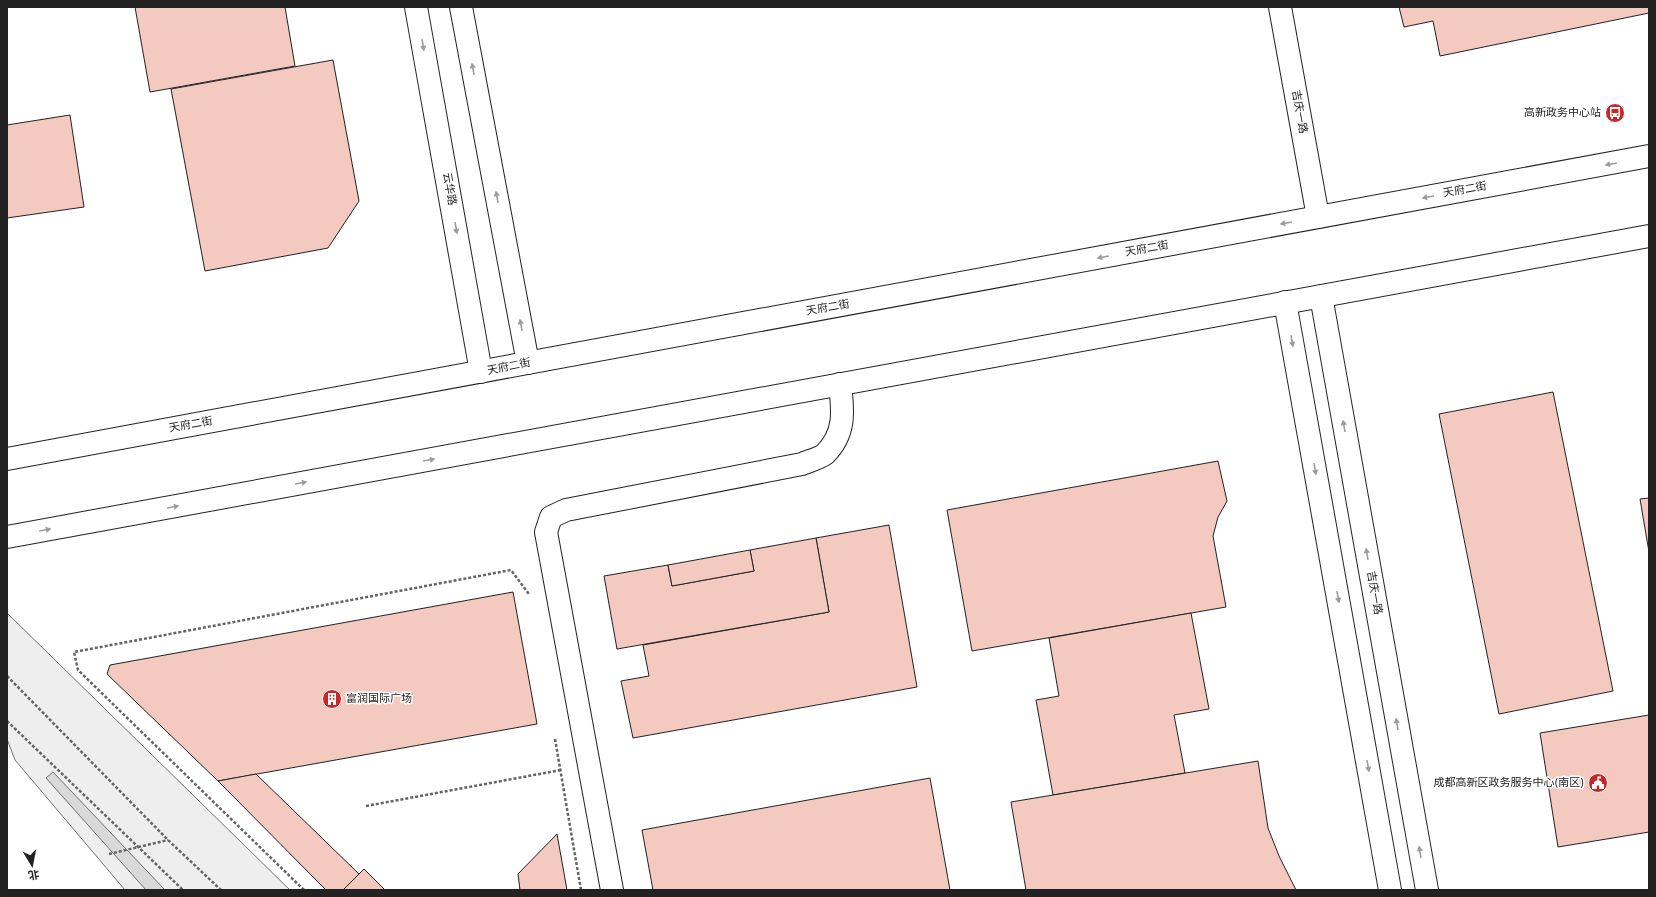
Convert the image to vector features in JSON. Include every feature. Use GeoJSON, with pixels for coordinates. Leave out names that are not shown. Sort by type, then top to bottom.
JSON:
{"type":"FeatureCollection","features":[{"type":"Feature","properties":{"kind":"main road","name":"云华路"},"geometry":{"type":"LineString","coordinates":[[416,7],[481,372]]}},
{"type":"Feature","properties":{"kind":"main road"},"geometry":{"type":"LineString","coordinates":[[461,7],[528,363]]}},
{"type":"Feature","properties":{"kind":"main road","name":"吉庆一路"},"geometry":{"type":"LineString","coordinates":[[1280,7],[1318,217]]}},
{"type":"Feature","properties":{"kind":"main road","name":"天府二街"},"geometry":{"type":"LineString","coordinates":[[7,459],[1649,156]]}},
{"type":"Feature","properties":{"kind":"main road"},"geometry":{"type":"LineString","coordinates":[[7,537],[1649,236]]}},
{"type":"Feature","properties":{"kind":"main road","name":"吉庆一路"},"geometry":{"type":"LineString","coordinates":[[1321,296],[1427,890]]}},
{"type":"Feature","properties":{"kind":"main road"},"geometry":{"type":"LineString","coordinates":[[1285,302],[1390,890]]}},
{"type":"Feature","properties":{"kind":"main road"},"geometry":{"type":"LineString","coordinates":[[612,890],[546,532],[550,518],[566,510],[802,464],[824,454],[837,436],[844,414],[840,384]]}},
{"type":"Feature","properties":{"kind":"path"},"geometry":{"type":"LineString","coordinates":[[304,890],[78,670],[74,652],[511,570],[531,596]]}},
{"type":"Feature","properties":{"kind":"path"},"geometry":{"type":"LineString","coordinates":[[7,676],[168,840],[221,890]]}},
{"type":"Feature","properties":{"kind":"path"},"geometry":{"type":"LineString","coordinates":[[7,721],[183,890]]}},
{"type":"Feature","properties":{"kind":"path"},"geometry":{"type":"LineString","coordinates":[[554,733],[581,890]]}},
{"type":"Feature","properties":{"kind":"path"},"geometry":{"type":"LineString","coordinates":[[366,806],[561,770]]}},
{"type":"Feature","properties":{"kind":"path"},"geometry":{"type":"LineString","coordinates":[[111,854],[134,850],[168,840]]}},
{"type":"Feature","properties":{"kind":"shaded area"},"geometry":{"type":"Polygon","coordinates":[[[7,613],[290,890],[125,890],[15,760],[7,739],[7,613]]]}},
{"type":"Feature","properties":{"kind":"shaded area"},"geometry":{"type":"Polygon","coordinates":[[[53,772],[165,890],[146,890],[46,778],[53,772]]]}},
{"type":"Feature","properties":{"kind":"building"},"geometry":{"type":"Polygon","coordinates":[[[135,7],[285,7],[295,66],[150,92],[135,7]]]}},
{"type":"Feature","properties":{"kind":"building"},"geometry":{"type":"Polygon","coordinates":[[[1399,7],[1649,7],[1649,13],[1440,56],[1433,21],[1404,27],[1399,7]]]}},
{"type":"Feature","properties":{"kind":"building"},"geometry":{"type":"Polygon","coordinates":[[[333,60],[359,201],[328,248],[205,271],[171,89],[333,60]]]}},
{"type":"Feature","properties":{"kind":"building"},"geometry":{"type":"Polygon","coordinates":[[[70,115],[84,207],[7,218],[7,125],[70,115]]]}},
{"type":"Feature","properties":{"kind":"building"},"geometry":{"type":"Polygon","coordinates":[[[1553,392],[1613,691],[1499,714],[1439,414],[1553,392]]]}},
{"type":"Feature","properties":{"kind":"building"},"geometry":{"type":"Polygon","coordinates":[[[1218,461],[1227,501],[1218,517],[1213,536],[1226,607],[972,651],[947,510],[1218,461]]]}},
{"type":"Feature","properties":{"kind":"building"},"geometry":{"type":"Polygon","coordinates":[[[1649,498],[1649,552],[1640,499],[1649,498]]]}},
{"type":"Feature","properties":{"kind":"building"},"geometry":{"type":"Polygon","coordinates":[[[889,525],[917,687],[633,738],[621,681],[649,676],[643,645],[829,612],[816,538],[889,525]]]}},
{"type":"Feature","properties":{"kind":"building"},"geometry":{"type":"Polygon","coordinates":[[[816,538],[829,612],[617,649],[604,576],[668,565],[672,586],[754,571],[750,550],[816,538]]]}},
{"type":"Feature","properties":{"kind":"building"},"geometry":{"type":"Polygon","coordinates":[[[750,550],[754,571],[672,586],[668,565],[750,550]]]}},
{"type":"Feature","properties":{"kind":"building","name":"富润国际广场"},"geometry":{"type":"Polygon","coordinates":[[[513,592],[537,724],[218,781],[107,674],[110,665],[513,592]]]}},
{"type":"Feature","properties":{"kind":"building"},"geometry":{"type":"Polygon","coordinates":[[[1191,613],[1209,709],[1174,715],[1185,773],[1053,795],[1036,700],[1059,696],[1049,638],[1191,613]]]}},
{"type":"Feature","properties":{"kind":"building","name":"成都高新区政务服务中心(南区)"},"geometry":{"type":"Polygon","coordinates":[[[1649,715],[1649,832],[1558,847],[1540,733],[1649,715]]]}},
{"type":"Feature","properties":{"kind":"building"},"geometry":{"type":"Polygon","coordinates":[[[1258,761],[1268,828],[1279,856],[1296,890],[1026,890],[1011,802],[1258,761]]]}},
{"type":"Feature","properties":{"kind":"building"},"geometry":{"type":"Polygon","coordinates":[[[256,774],[359,874],[343,890],[326,890],[218,781],[256,774]]]}},
{"type":"Feature","properties":{"kind":"building"},"geometry":{"type":"Polygon","coordinates":[[[930,778],[950,890],[653,890],[642,830],[930,778]]]}},
{"type":"Feature","properties":{"kind":"building"},"geometry":{"type":"Polygon","coordinates":[[[557,834],[567,890],[520,890],[518,874],[557,834]]]}},
{"type":"Feature","properties":{"kind":"building"},"geometry":{"type":"Polygon","coordinates":[[[364,869],[385,890],[343,890],[364,869]]]}},
{"type":"Feature","properties":{"kind":"place","name":"高新政务中心站"},"geometry":{"type":"Point","coordinates":[1615,113]}},
{"type":"Feature","properties":{"kind":"place","name":"富润国际广场"},"geometry":{"type":"Point","coordinates":[332,699]}},
{"type":"Feature","properties":{"kind":"place","name":"成都高新区政务服务中心(南区)"},"geometry":{"type":"Point","coordinates":[1598,783]}}]}
